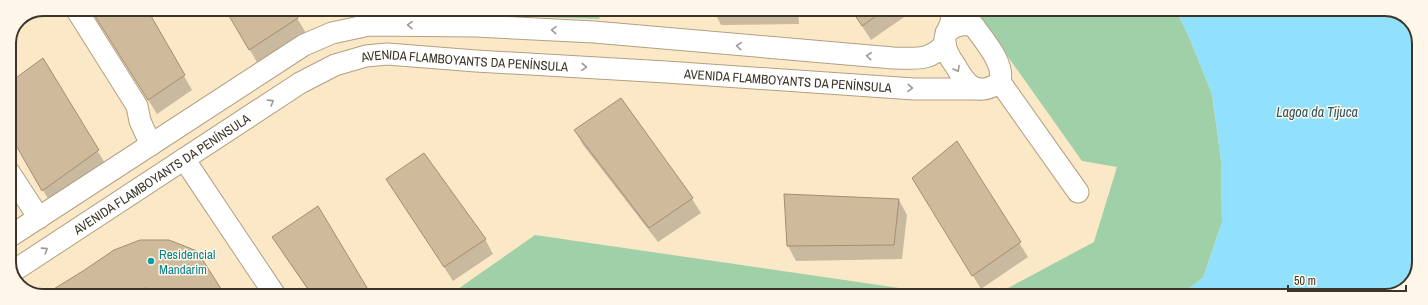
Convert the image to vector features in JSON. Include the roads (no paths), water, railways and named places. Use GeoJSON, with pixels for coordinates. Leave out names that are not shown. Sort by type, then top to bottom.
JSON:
{"type":"FeatureCollection","features":[{"type":"Feature","properties":{"kind":"street"},"geometry":{"type":"LineString","coordinates":[[80,16],[137,106],[151,114],[159,140]]}},
{"type":"Feature","properties":{"kind":"street"},"geometry":{"type":"LineString","coordinates":[[952,16],[945,39],[946,51],[963,79],[978,90]]}},
{"type":"Feature","properties":{"kind":"street"},"geometry":{"type":"LineString","coordinates":[[16,233],[304,45],[332,33],[369,25],[476,26],[594,32],[893,58],[922,58],[939,51],[951,28],[958,25],[968,17],[997,60],[1001,72],[1000,82],[1078,192]]}},
{"type":"Feature","properties":{"kind":"street"},"geometry":{"type":"LineString","coordinates":[[432,25],[438,36],[439,44],[434,57]]}},
{"type":"Feature","properties":{"kind":"street","name":"AVENIDA FLAMBOYANTS DA PENÍNSULA"},"geometry":{"type":"LineString","coordinates":[[17,269],[300,83],[335,64],[366,56],[387,54],[914,89],[978,90],[993,88],[1000,82]]}},
{"type":"Feature","properties":{"kind":"street"},"geometry":{"type":"LineString","coordinates":[[184,159],[270,289]]}},
{"type":"Feature","properties":{"kind":"street"},"geometry":{"type":"LineString","coordinates":[[16,183],[39,218]]}},
{"type":"Feature","properties":{"kind":"water","name":"Lagoa da Tijuca"},"geometry":{"type":"Polygon","coordinates":[[[1179,16],[1385,16],[1395,18],[1405,25],[1410,33],[1412,42],[1412,262],[1410,272],[1403,282],[1395,287],[1385,289],[1188,289],[1203,278],[1222,222],[1221,160],[1212,94],[1179,16]]]}},
{"type":"Feature","properties":{"kind":"place","name":"Residencial Mandarim"},"geometry":{"type":"Point","coordinates":[151,261]}}]}
